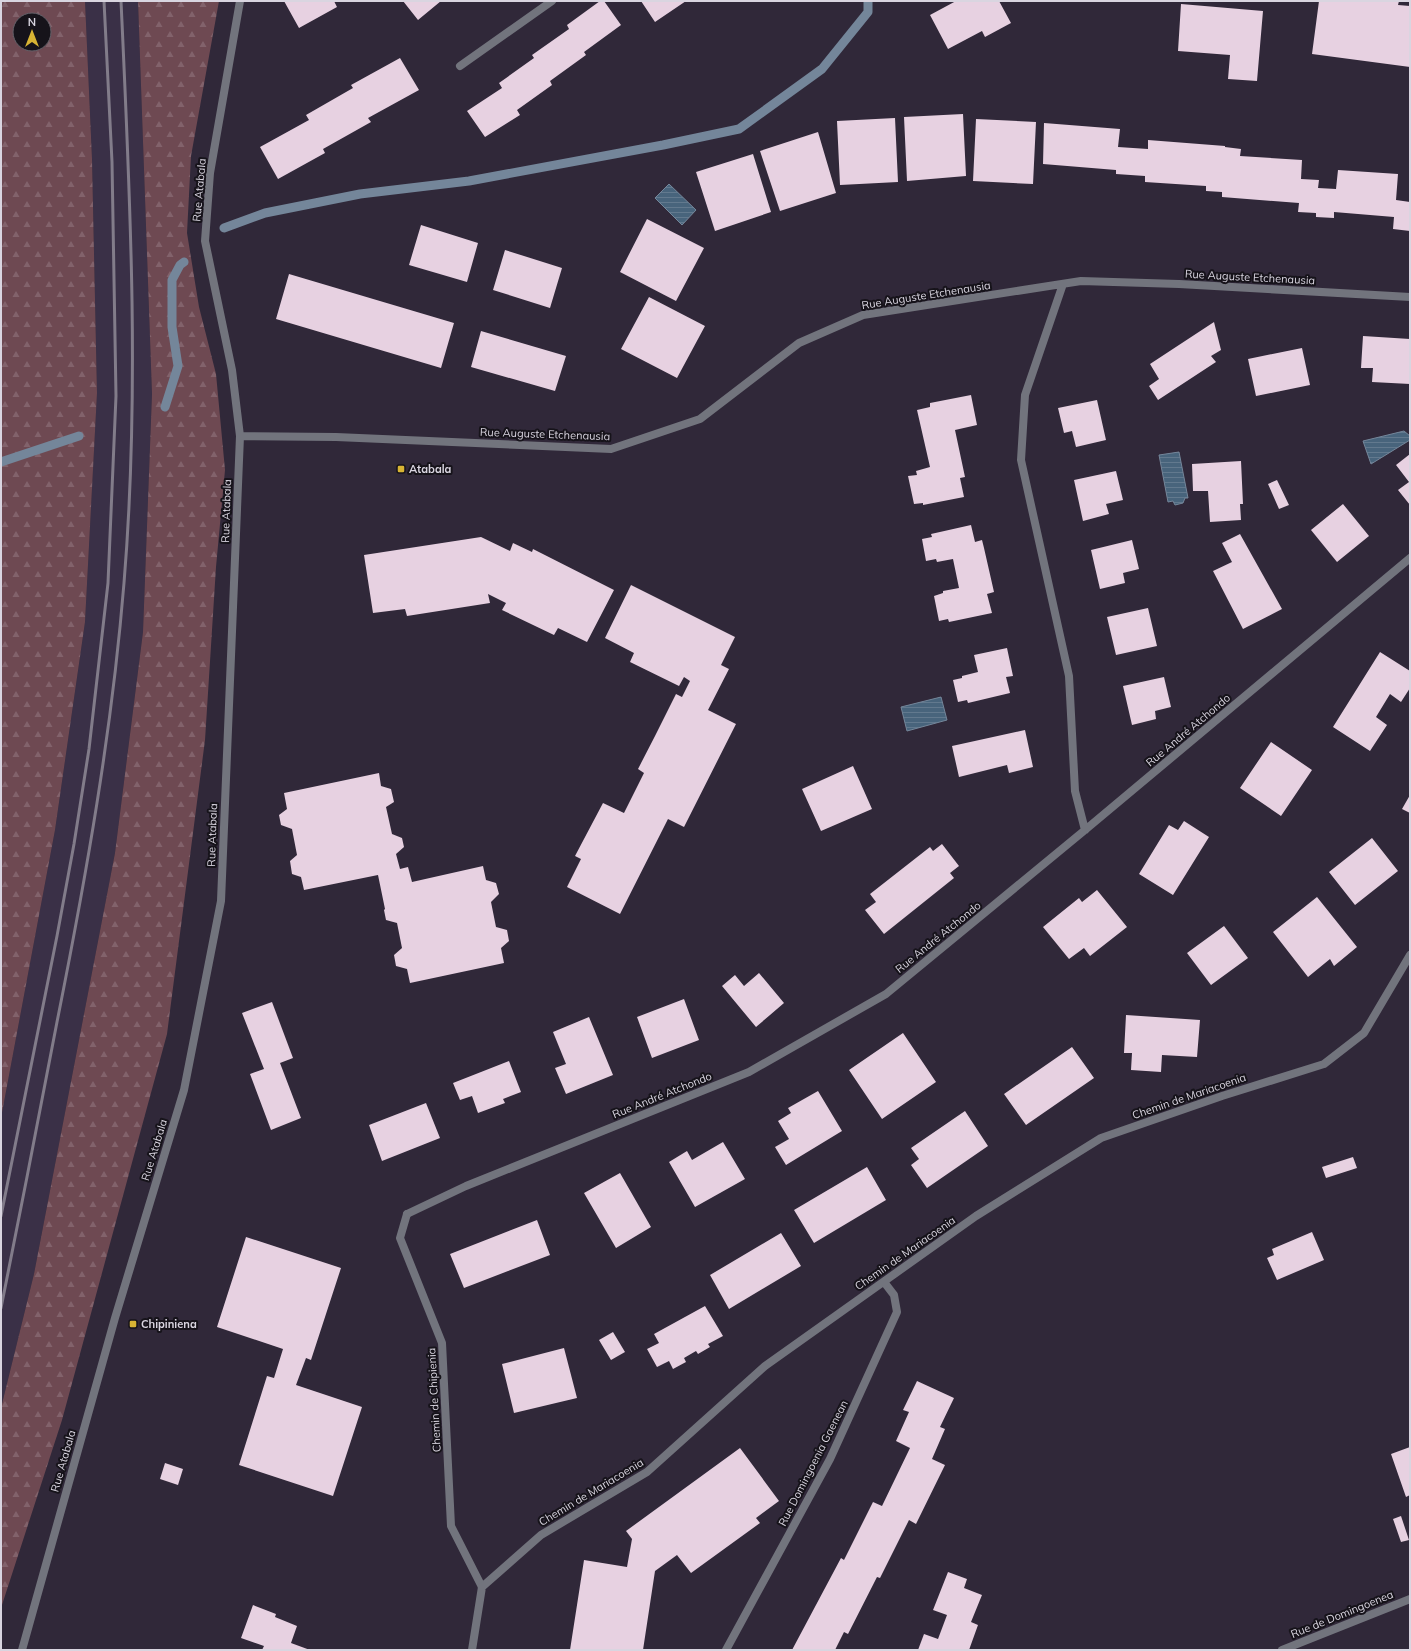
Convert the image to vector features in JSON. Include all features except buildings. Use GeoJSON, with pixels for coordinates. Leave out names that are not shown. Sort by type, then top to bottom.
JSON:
{"type":"FeatureCollection","features":[{"type":"Feature","properties":{"kind":"street","name":"Rue Atabala"},"geometry":{"type":"LineString","coordinates":[[22,1650],[112,1326],[184,1090],[220,901],[240,436],[232,370],[205,241],[210,173],[240,1]]}},
{"type":"Feature","properties":{"kind":"street"},"geometry":{"type":"LineString","coordinates":[[460,66],[552,1]]}},
{"type":"Feature","properties":{"kind":"street","name":"Rue Auguste Etchenausia"},"geometry":{"type":"LineString","coordinates":[[240,436],[336,437],[611,449],[700,419],[799,342],[863,315],[1081,281],[1179,284],[1410,297]]}},
{"type":"Feature","properties":{"kind":"street"},"geometry":{"type":"LineString","coordinates":[[1063,284],[1025,395],[1021,460],[1069,676],[1075,791],[1085,830]]}},
{"type":"Feature","properties":{"kind":"street","name":"Rue André Atchondo"},"geometry":{"type":"LineString","coordinates":[[407,1214],[466,1186],[756,1068],[886,994],[1085,830],[1410,558]]}},
{"type":"Feature","properties":{"kind":"street","name":"Chemin de Mariacoenia"},"geometry":{"type":"LineString","coordinates":[[482,1587],[541,1535],[647,1472],[765,1366],[976,1216],[1101,1138],[1222,1096],[1324,1064],[1364,1033],[1410,955]]}},
{"type":"Feature","properties":{"kind":"street","name":"Chemin de Chipienia"},"geometry":{"type":"LineString","coordinates":[[407,1214],[400,1238],[442,1342],[451,1526],[482,1587]]}},
{"type":"Feature","properties":{"kind":"street","name":"Rue Domingoenia Gaenean"},"geometry":{"type":"LineString","coordinates":[[726,1650],[830,1459],[897,1312],[894,1295],[884,1282]]}},
{"type":"Feature","properties":{"kind":"street"},"geometry":{"type":"LineString","coordinates":[[472,1650],[482,1587]]}},
{"type":"Feature","properties":{"kind":"street","name":"Rue de Domingoenea"},"geometry":{"type":"LineString","coordinates":[[1282,1650],[1410,1599]]}},
{"type":"Feature","properties":{"kind":"shaded area"},"geometry":{"type":"Polygon","coordinates":[[[85,1],[138,1],[152,394],[143,632],[115,853],[34,1274],[1,1408],[1,1118],[55,830],[85,622],[97,392],[92,159],[85,1]]]}},
{"type":"Feature","properties":{"kind":"green space"},"geometry":{"type":"Polygon","coordinates":[[[1,1],[85,1],[92,159],[97,393],[85,622],[55,830],[1,1118],[1,1]]]}},
{"type":"Feature","properties":{"kind":"green space"},"geometry":{"type":"Polygon","coordinates":[[[138,1],[219,1],[191,156],[187,233],[199,307],[216,374],[225,470],[216,567],[205,740],[167,1034],[62,1420],[1,1608],[1,1408],[34,1274],[115,853],[143,632],[152,394],[138,1]]]}},
{"type":"Feature","properties":{"kind":"water"},"geometry":{"type":"Polygon","coordinates":[[[669,184],[696,210],[682,225],[655,198],[669,184]]]}},
{"type":"Feature","properties":{"kind":"water"},"geometry":{"type":"Polygon","coordinates":[[[1404,431],[1410,436],[1410,440],[1371,464],[1363,441],[1404,431]]]}},
{"type":"Feature","properties":{"kind":"water"},"geometry":{"type":"Polygon","coordinates":[[[1179,452],[1188,498],[1185,498],[1183,503],[1175,505],[1173,501],[1168,502],[1159,455],[1179,452]]]}},
{"type":"Feature","properties":{"kind":"water"},"geometry":{"type":"Polygon","coordinates":[[[941,697],[947,720],[907,731],[901,707],[941,697]]]}},
{"type":"Feature","properties":{"kind":"waterway"},"geometry":{"type":"LineString","coordinates":[[224,228],[265,213],[360,194],[469,181],[663,145],[739,129],[822,69],[868,12],[868,1]]}},
{"type":"Feature","properties":{"kind":"waterway"},"geometry":{"type":"LineString","coordinates":[[165,407],[178,366],[172,327],[172,280],[180,265],[184,262]]}},
{"type":"Feature","properties":{"kind":"waterway"},"geometry":{"type":"LineString","coordinates":[[1,462],[79,436]]}},
{"type":"Feature","properties":{"kind":"railway"},"geometry":{"type":"LineString","coordinates":[[1,1216],[74,844],[89,749],[108,583],[116,396],[112,162],[104,1]]}},
{"type":"Feature","properties":{"kind":"railway"},"geometry":{"type":"LineString","coordinates":[[1,1308],[68,968],[88,858],[113,694],[119,638],[129,511],[132,438],[132,292],[128,147],[121,1]]}},
{"type":"Feature","properties":{"kind":"place","name":"Atabala"},"geometry":{"type":"Point","coordinates":[401,469]}},
{"type":"Feature","properties":{"kind":"place","name":"Chipiniena"},"geometry":{"type":"Point","coordinates":[133,1324]}}]}
